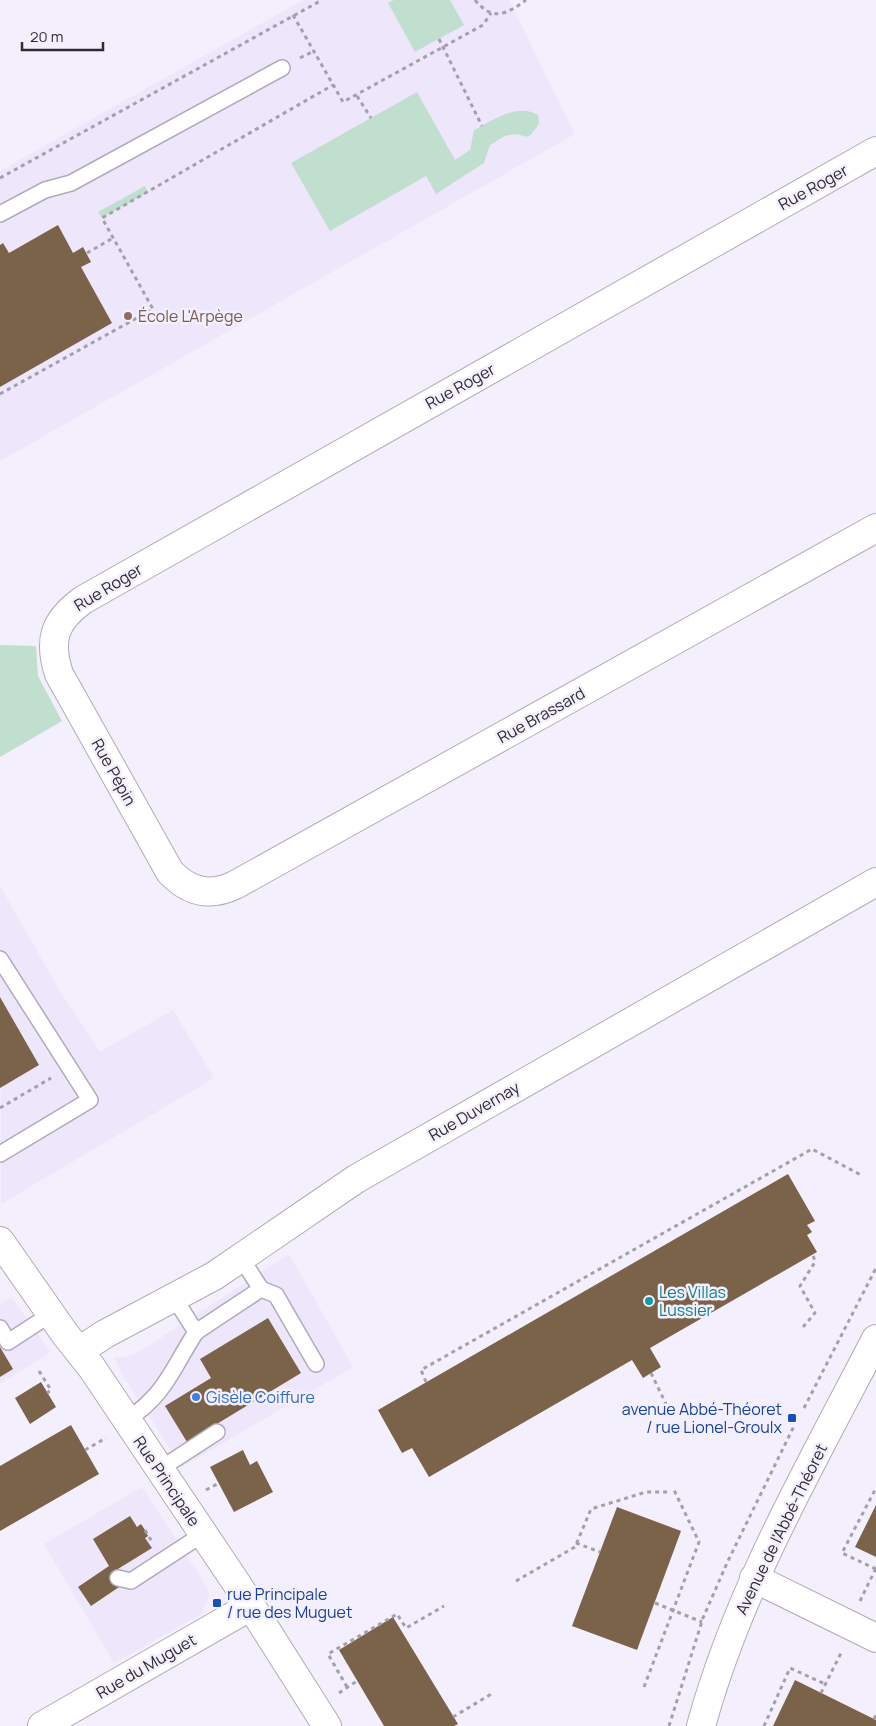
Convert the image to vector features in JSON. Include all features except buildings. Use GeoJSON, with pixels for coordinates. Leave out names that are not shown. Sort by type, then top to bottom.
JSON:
{"type":"FeatureCollection","features":[{"type":"Feature","properties":{"kind":"street","name":"Rue Roger"},"geometry":{"type":"LineString","coordinates":[[55,633],[61,619],[83,600],[876,151]]}},
{"type":"Feature","properties":{"kind":"street","name":"Rue Brassard"},"geometry":{"type":"LineString","coordinates":[[202,892],[212,893],[235,885],[876,528]]}},
{"type":"Feature","properties":{"kind":"street","name":"Rue Pépin"},"geometry":{"type":"LineString","coordinates":[[55,633],[52,645],[59,674],[170,872],[180,882],[202,892]]}},
{"type":"Feature","properties":{"kind":"street","name":"Rue Duvernay"},"geometry":{"type":"LineString","coordinates":[[79,1351],[173,1296],[214,1276],[356,1179],[876,882]]}},
{"type":"Feature","properties":{"kind":"street","name":"Rue Principale"},"geometry":{"type":"LineString","coordinates":[[0,1241],[79,1351],[119,1427],[160,1469],[327,1726]]}},
{"type":"Feature","properties":{"kind":"street","name":"Avenue de l'Abbé-Théoret"},"geometry":{"type":"LineString","coordinates":[[702,1726],[726,1648],[754,1578],[876,1339]]}},
{"type":"Feature","properties":{"kind":"street"},"geometry":{"type":"LineString","coordinates":[[754,1578],[876,1638]]}},
{"type":"Feature","properties":{"kind":"street","name":"Rue du Muguet"},"geometry":{"type":"LineString","coordinates":[[42,1726],[250,1606]]}},
{"type":"Feature","properties":{"kind":"lane"},"geometry":{"type":"LineString","coordinates":[[0,214],[45,190],[71,183],[288,65]]}},
{"type":"Feature","properties":{"kind":"lane"},"geometry":{"type":"LineString","coordinates":[[0,959],[90,1100],[0,1154]]}},
{"type":"Feature","properties":{"kind":"lane"},"geometry":{"type":"LineString","coordinates":[[241,1258],[261,1288],[276,1295],[316,1364]]}},
{"type":"Feature","properties":{"kind":"lane"},"geometry":{"type":"LineString","coordinates":[[119,1427],[146,1408],[166,1384],[180,1356],[196,1332],[261,1288]]}},
{"type":"Feature","properties":{"kind":"lane"},"geometry":{"type":"LineString","coordinates":[[173,1296],[196,1332]]}},
{"type":"Feature","properties":{"kind":"lane"},"geometry":{"type":"LineString","coordinates":[[0,1328],[8,1342],[51,1314]]}},
{"type":"Feature","properties":{"kind":"lane"},"geometry":{"type":"LineString","coordinates":[[160,1469],[217,1432]]}},
{"type":"Feature","properties":{"kind":"lane"},"geometry":{"type":"LineString","coordinates":[[118,1578],[131,1581],[203,1534]]}},
{"type":"Feature","properties":{"kind":"path"},"geometry":{"type":"LineString","coordinates":[[0,178],[322,0]]}},
{"type":"Feature","properties":{"kind":"path"},"geometry":{"type":"LineString","coordinates":[[475,0],[481,8],[491,13],[505,13],[526,0]]}},
{"type":"Feature","properties":{"kind":"path"},"geometry":{"type":"LineString","coordinates":[[293,15],[343,102],[357,96],[483,24],[491,13]]}},
{"type":"Feature","properties":{"kind":"path"},"geometry":{"type":"LineString","coordinates":[[439,39],[482,126]]}},
{"type":"Feature","properties":{"kind":"path"},"geometry":{"type":"LineString","coordinates":[[288,65],[314,51]]}},
{"type":"Feature","properties":{"kind":"path"},"geometry":{"type":"LineString","coordinates":[[0,394],[153,309],[102,218],[333,85]]}},
{"type":"Feature","properties":{"kind":"path"},"geometry":{"type":"LineString","coordinates":[[357,96],[371,118]]}},
{"type":"Feature","properties":{"kind":"path"},"geometry":{"type":"LineString","coordinates":[[86,253],[113,238]]}},
{"type":"Feature","properties":{"kind":"path"},"geometry":{"type":"LineString","coordinates":[[0,1108],[47,1080]]}},
{"type":"Feature","properties":{"kind":"path"},"geometry":{"type":"LineString","coordinates":[[426,1382],[421,1370],[812,1149],[861,1175]]}},
{"type":"Feature","properties":{"kind":"path"},"geometry":{"type":"LineString","coordinates":[[802,1327],[815,1313],[800,1286],[815,1262],[813,1254]]}},
{"type":"Feature","properties":{"kind":"path"},"geometry":{"type":"LineString","coordinates":[[804,1408],[876,1268]]}},
{"type":"Feature","properties":{"kind":"path"},"geometry":{"type":"LineString","coordinates":[[39,1371],[51,1390],[47,1393]]}},
{"type":"Feature","properties":{"kind":"path"},"geometry":{"type":"LineString","coordinates":[[651,1373],[666,1404]]}},
{"type":"Feature","properties":{"kind":"path"},"geometry":{"type":"LineString","coordinates":[[85,1450],[119,1427]]}},
{"type":"Feature","properties":{"kind":"path"},"geometry":{"type":"LineString","coordinates":[[876,1488],[842,1552],[876,1569]]}},
{"type":"Feature","properties":{"kind":"path"},"geometry":{"type":"LineString","coordinates":[[516,1581],[575,1546],[591,1509],[646,1492],[672,1491],[699,1542],[644,1687]]}},
{"type":"Feature","properties":{"kind":"path"},"geometry":{"type":"LineString","coordinates":[[145,1530],[154,1546]]}},
{"type":"Feature","properties":{"kind":"path"},"geometry":{"type":"LineString","coordinates":[[576,1543],[600,1552]]}},
{"type":"Feature","properties":{"kind":"path"},"geometry":{"type":"LineString","coordinates":[[654,1603],[702,1622]]}},
{"type":"Feature","properties":{"kind":"path"},"geometry":{"type":"LineString","coordinates":[[401,1630],[444,1606]]}},
{"type":"Feature","properties":{"kind":"path"},"geometry":{"type":"LineString","coordinates":[[347,1687],[328,1654],[397,1614],[406,1628]]}},
{"type":"Feature","properties":{"kind":"path"},"geometry":{"type":"LineString","coordinates":[[764,1726],[790,1668],[825,1684]]}},
{"type":"Feature","properties":{"kind":"path"},"geometry":{"type":"LineString","coordinates":[[453,1716],[493,1693]]}},
{"type":"Feature","properties":{"kind":"path"},"geometry":{"type":"LineString","coordinates":[[874,1719],[876,1715]]}},
{"type":"Feature","properties":{"kind":"shaded area","name":"École L'Arpège"},"geometry":{"type":"Polygon","coordinates":[[[303,0],[509,0],[575,134],[0,461],[0,171],[303,0]]]}},
{"type":"Feature","properties":{"kind":"shaded area"},"geometry":{"type":"Polygon","coordinates":[[[0,886],[58,988],[100,1052],[173,1010],[214,1078],[1,1204],[0,886]]]}},
{"type":"Feature","properties":{"kind":"shaded area"},"geometry":{"type":"Polygon","coordinates":[[[289,1254],[353,1367],[182,1467],[122,1374],[114,1357],[126,1357],[139,1352],[289,1254]]]}},
{"type":"Feature","properties":{"kind":"shaded area"},"geometry":{"type":"Polygon","coordinates":[[[11,1297],[51,1352],[0,1384],[0,1304],[11,1297]]]}},
{"type":"Feature","properties":{"kind":"shaded area"},"geometry":{"type":"Polygon","coordinates":[[[142,1487],[207,1587],[209,1594],[207,1603],[202,1608],[203,1613],[114,1663],[44,1544],[142,1487]]]}},
{"type":"Feature","properties":{"kind":"green space"},"geometry":{"type":"Polygon","coordinates":[[[394,0],[450,0],[464,25],[415,52],[388,3],[394,0]]]}},
{"type":"Feature","properties":{"kind":"green space"},"geometry":{"type":"Polygon","coordinates":[[[417,92],[455,160],[470,150],[474,130],[505,114],[522,111],[530,112],[538,115],[539,123],[528,136],[509,135],[490,145],[484,163],[436,194],[426,176],[330,231],[291,163],[417,92]]]}},
{"type":"Feature","properties":{"kind":"green space"},"geometry":{"type":"Polygon","coordinates":[[[145,186],[148,192],[102,218],[98,212],[145,186]]]}},
{"type":"Feature","properties":{"kind":"green space"},"geometry":{"type":"Polygon","coordinates":[[[0,645],[36,646],[38,676],[62,721],[0,757],[0,645]]]}},
{"type":"Feature","properties":{"kind":"place","name":"École L'Arpège"},"geometry":{"type":"Point","coordinates":[128,316]}},
{"type":"Feature","properties":{"kind":"place","name":"Les Villas Lussier"},"geometry":{"type":"Point","coordinates":[649,1301]}},
{"type":"Feature","properties":{"kind":"place","name":"Gisèle Coiffure"},"geometry":{"type":"Point","coordinates":[196,1397]}},
{"type":"Feature","properties":{"kind":"place","name":"avenue Abbé-Théoret / rue Lionel-Groulx"},"geometry":{"type":"Point","coordinates":[792,1418]}},
{"type":"Feature","properties":{"kind":"place","name":"rue Principale / rue des Muguet"},"geometry":{"type":"Point","coordinates":[217,1603]}}]}
